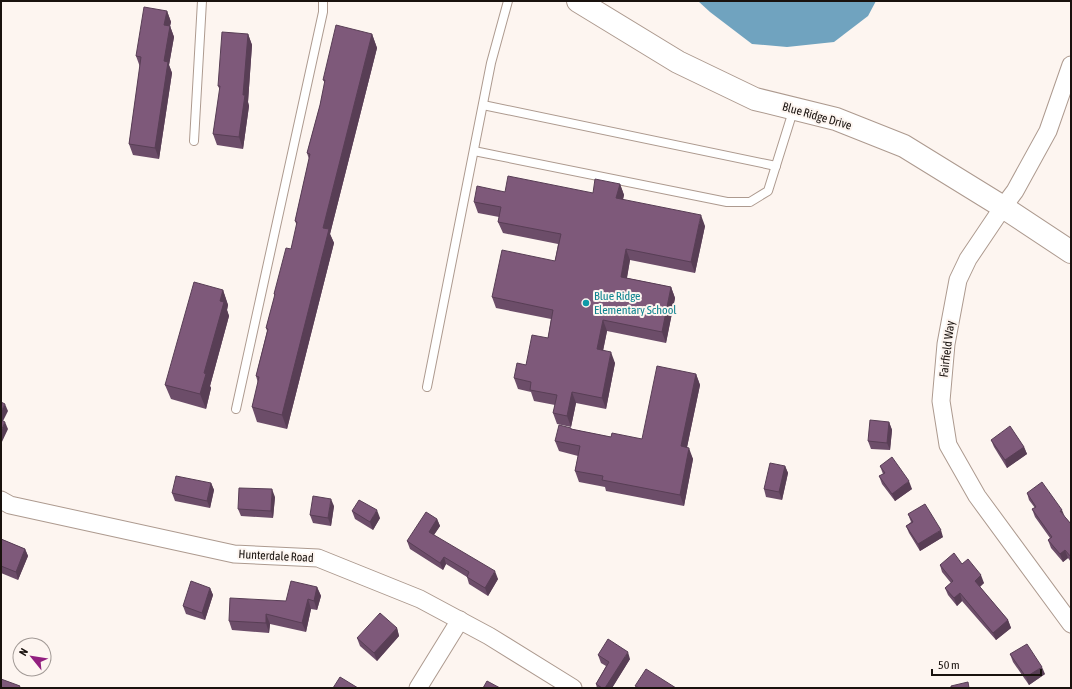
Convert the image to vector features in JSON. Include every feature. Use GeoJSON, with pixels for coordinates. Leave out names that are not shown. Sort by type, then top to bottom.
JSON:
{"type":"FeatureCollection","features":[{"type":"Feature","properties":{"kind":"street","name":"Blue Ridge Drive"},"geometry":{"type":"LineString","coordinates":[[578,1],[678,62],[755,99],[836,119],[904,146],[1071,252]]}},
{"type":"Feature","properties":{"kind":"street","name":"Fairfield Way"},"geometry":{"type":"LineString","coordinates":[[1071,65],[1048,131],[1015,191],[1002,207],[968,259],[958,280],[946,344],[941,401],[948,445],[977,496],[1071,624]]}},
{"type":"Feature","properties":{"kind":"street","name":"Hunterdale Road"},"geometry":{"type":"LineString","coordinates":[[1,500],[10,505],[234,554],[318,558],[420,599],[490,636],[574,688]]}},
{"type":"Feature","properties":{"kind":"street"},"geometry":{"type":"LineString","coordinates":[[418,688],[460,620]]}},
{"type":"Feature","properties":{"kind":"lane"},"geometry":{"type":"LineString","coordinates":[[194,141],[202,1]]}},
{"type":"Feature","properties":{"kind":"lane"},"geometry":{"type":"LineString","coordinates":[[236,409],[323,12],[322,1]]}},
{"type":"Feature","properties":{"kind":"lane"},"geometry":{"type":"LineString","coordinates":[[427,387],[491,63],[508,1]]}},
{"type":"Feature","properties":{"kind":"lane"},"geometry":{"type":"LineString","coordinates":[[483,105],[776,166]]}},
{"type":"Feature","properties":{"kind":"lane"},"geometry":{"type":"LineString","coordinates":[[474,151],[727,202],[750,202],[768,191],[794,108]]}},
{"type":"Feature","properties":{"kind":"water"},"geometry":{"type":"Polygon","coordinates":[[[698,1],[876,1],[868,16],[834,42],[787,47],[752,44],[698,1]]]}},
{"type":"Feature","properties":{"kind":"building"},"geometry":{"type":"Polygon","coordinates":[[[144,7],[167,11],[164,25],[170,26],[164,61],[168,62],[155,148],[129,144],[141,57],[136,56],[144,7]]]}},
{"type":"Feature","properties":{"kind":"building"},"geometry":{"type":"Polygon","coordinates":[[[336,25],[372,34],[323,228],[329,229],[282,415],[252,407],[259,377],[256,376],[268,329],[266,328],[286,248],[291,249],[297,222],[295,221],[310,154],[307,153],[320,105],[325,80],[323,80],[336,25]]]}},
{"type":"Feature","properties":{"kind":"building"},"geometry":{"type":"Polygon","coordinates":[[[222,32],[248,34],[243,95],[245,95],[239,137],[213,134],[220,86],[218,86],[222,32]]]}},
{"type":"Feature","properties":{"kind":"building","name":"Blue Ridge Elementary School"},"geometry":{"type":"Polygon","coordinates":[[[508,176],[593,193],[595,179],[620,184],[616,198],[701,215],[691,262],[626,249],[621,277],[671,287],[662,332],[603,320],[597,349],[611,352],[602,398],[572,392],[567,416],[553,413],[557,395],[530,390],[531,382],[514,378],[517,363],[526,365],[532,335],[548,338],[553,310],[492,297],[502,250],[555,261],[561,234],[498,222],[501,207],[474,202],[477,186],[505,192],[508,176]]]}},
{"type":"Feature","properties":{"kind":"building"},"geometry":{"type":"Polygon","coordinates":[[[194,282],[223,290],[220,301],[224,302],[204,373],[206,374],[200,394],[165,385],[194,282]]]}},
{"type":"Feature","properties":{"kind":"building"},"geometry":{"type":"Polygon","coordinates":[[[657,366],[696,374],[681,446],[689,448],[680,495],[602,480],[603,476],[575,471],[580,446],[555,441],[559,425],[611,437],[612,433],[642,439],[657,366]]]}},
{"type":"Feature","properties":{"kind":"building"},"geometry":{"type":"Polygon","coordinates":[[[1,402],[5,404],[1,412],[1,402]]]}},
{"type":"Feature","properties":{"kind":"building"},"geometry":{"type":"Polygon","coordinates":[[[1,420],[5,422],[1,431],[1,420]]]}},
{"type":"Feature","properties":{"kind":"building"},"geometry":{"type":"Polygon","coordinates":[[[870,420],[889,422],[887,443],[868,441],[870,420]]]}},
{"type":"Feature","properties":{"kind":"building"},"geometry":{"type":"Polygon","coordinates":[[[1010,426],[1024,447],[1005,460],[991,440],[1010,426]]]}},
{"type":"Feature","properties":{"kind":"building"},"geometry":{"type":"Polygon","coordinates":[[[892,457],[909,481],[892,494],[879,476],[885,473],[880,466],[892,457]]]}},
{"type":"Feature","properties":{"kind":"building"},"geometry":{"type":"Polygon","coordinates":[[[770,463],[785,466],[779,492],[764,489],[770,463]]]}},
{"type":"Feature","properties":{"kind":"building"},"geometry":{"type":"Polygon","coordinates":[[[176,476],[211,483],[207,501],[172,493],[176,476]]]}},
{"type":"Feature","properties":{"kind":"building"},"geometry":{"type":"Polygon","coordinates":[[[1042,482],[1062,510],[1060,511],[1071,524],[1071,557],[1065,550],[1060,554],[1048,540],[1052,537],[1032,509],[1036,507],[1027,493],[1042,482]]]}},
{"type":"Feature","properties":{"kind":"building"},"geometry":{"type":"Polygon","coordinates":[[[239,488],[272,489],[271,511],[238,509],[239,488]]]}},
{"type":"Feature","properties":{"kind":"building"},"geometry":{"type":"Polygon","coordinates":[[[313,496],[331,499],[328,518],[310,515],[313,496]]]}},
{"type":"Feature","properties":{"kind":"building"},"geometry":{"type":"Polygon","coordinates":[[[359,500],[377,510],[370,522],[352,511],[359,500]]]}},
{"type":"Feature","properties":{"kind":"building"},"geometry":{"type":"Polygon","coordinates":[[[925,504],[941,530],[918,544],[906,526],[913,522],[908,514],[925,504]]]}},
{"type":"Feature","properties":{"kind":"building"},"geometry":{"type":"Polygon","coordinates":[[[426,512],[437,519],[429,532],[495,571],[485,588],[467,577],[469,572],[444,557],[440,563],[407,541],[426,512]]]}},
{"type":"Feature","properties":{"kind":"building"},"geometry":{"type":"Polygon","coordinates":[[[1,539],[25,549],[16,572],[1,566],[1,539]]]}},
{"type":"Feature","properties":{"kind":"building"},"geometry":{"type":"Polygon","coordinates":[[[954,553],[962,564],[968,559],[981,575],[975,581],[1008,620],[993,633],[960,593],[954,598],[945,588],[953,581],[940,565],[954,553]]]}},
{"type":"Feature","properties":{"kind":"building"},"geometry":{"type":"Polygon","coordinates":[[[191,581],[210,588],[202,613],[183,606],[191,581]]]}},
{"type":"Feature","properties":{"kind":"building"},"geometry":{"type":"Polygon","coordinates":[[[291,581],[317,587],[314,601],[308,599],[302,623],[266,614],[266,623],[229,621],[230,598],[286,601],[291,581]]]}},
{"type":"Feature","properties":{"kind":"building"},"geometry":{"type":"Polygon","coordinates":[[[380,613],[397,628],[374,653],[357,638],[380,613]]]}},
{"type":"Feature","properties":{"kind":"building"},"geometry":{"type":"Polygon","coordinates":[[[608,639],[628,652],[605,688],[602,688],[596,684],[609,662],[598,655],[608,639]]]}},
{"type":"Feature","properties":{"kind":"building"},"geometry":{"type":"Polygon","coordinates":[[[1027,644],[1042,667],[1026,677],[1010,654],[1027,644]]]}},
{"type":"Feature","properties":{"kind":"building"},"geometry":{"type":"Polygon","coordinates":[[[646,669],[676,688],[639,688],[635,686],[646,669]]]}},
{"type":"Feature","properties":{"kind":"building"},"geometry":{"type":"Polygon","coordinates":[[[340,677],[358,688],[333,688],[340,677]]]}},
{"type":"Feature","properties":{"kind":"building"},"geometry":{"type":"Polygon","coordinates":[[[1,679],[20,686],[19,688],[1,688],[1,679]]]}},
{"type":"Feature","properties":{"kind":"building"},"geometry":{"type":"Polygon","coordinates":[[[487,681],[500,688],[483,688],[487,681]]]}},
{"type":"Feature","properties":{"kind":"building"},"geometry":{"type":"Polygon","coordinates":[[[968,682],[969,688],[951,688],[951,686],[968,682]]]}},
{"type":"Feature","properties":{"kind":"place","name":"Blue Ridge Elementary School"},"geometry":{"type":"Point","coordinates":[586,303]}}]}
